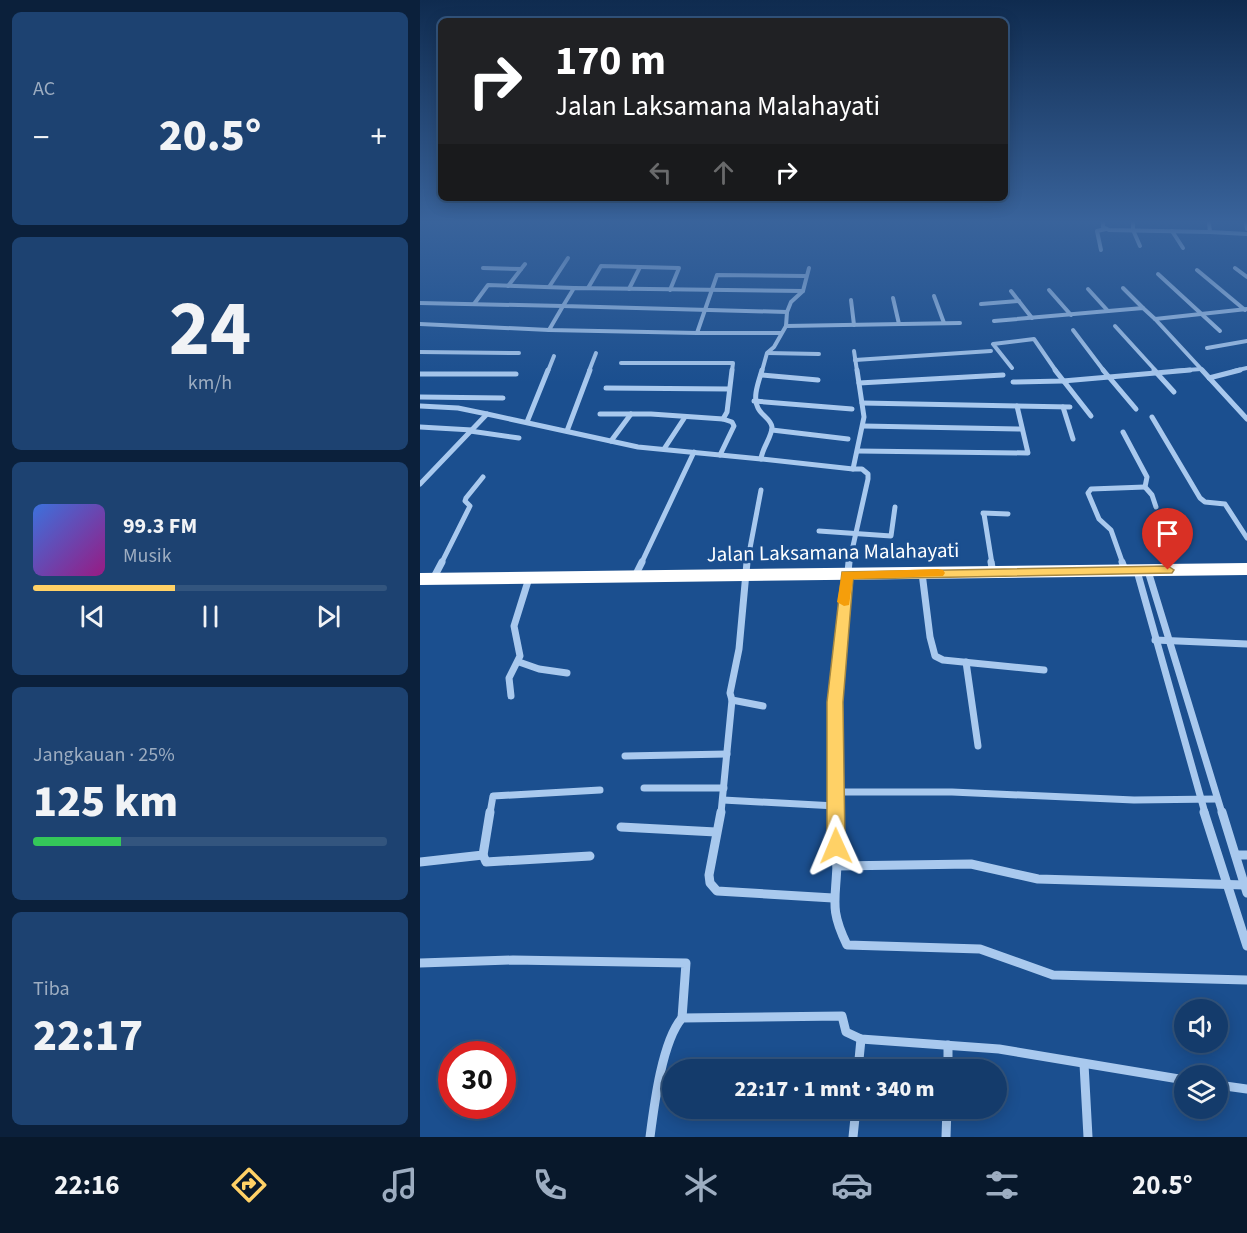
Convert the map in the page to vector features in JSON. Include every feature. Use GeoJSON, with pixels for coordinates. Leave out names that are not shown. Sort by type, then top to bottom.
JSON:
{"type":"FeatureCollection","features":[{"type":"Feature","properties":{"kind":"highway","name":"Jalan Laksamana Malahayati"},"geometry":{"type":"LineString","coordinates":[[426,579],[1247,569]]}},
{"type":"Feature","properties":{"kind":"street"},"geometry":{"type":"LineString","coordinates":[[508,286],[515,276]]}},
{"type":"Feature","properties":{"kind":"street"},"geometry":{"type":"LineString","coordinates":[[549,287],[556,276]]}},
{"type":"Feature","properties":{"kind":"street"},"geometry":{"type":"LineString","coordinates":[[588,288],[595,276]]}},
{"type":"Feature","properties":{"kind":"street"},"geometry":{"type":"LineString","coordinates":[[629,289],[635,276]]}},
{"type":"Feature","properties":{"kind":"street"},"geometry":{"type":"LineString","coordinates":[[670,290],[676,276]]}},
{"type":"Feature","properties":{"kind":"street"},"geometry":{"type":"LineString","coordinates":[[697,333],[716,276]]}},
{"type":"Feature","properties":{"kind":"street"},"geometry":{"type":"LineString","coordinates":[[754,401],[767,353],[774,347],[786,326],[787,312],[791,302],[803,291],[805,276]]}},
{"type":"Feature","properties":{"kind":"street"},"geometry":{"type":"LineString","coordinates":[[1160,276],[1220,331]]}},
{"type":"Feature","properties":{"kind":"street"},"geometry":{"type":"LineString","coordinates":[[1204,276],[1246,310]]}},
{"type":"Feature","properties":{"kind":"street"},"geometry":{"type":"LineString","coordinates":[[474,304],[488,285],[803,291]]}},
{"type":"Feature","properties":{"kind":"street"},"geometry":{"type":"LineString","coordinates":[[549,330],[574,288]]}},
{"type":"Feature","properties":{"kind":"street"},"geometry":{"type":"LineString","coordinates":[[1123,288],[1155,319],[1247,419]]}},
{"type":"Feature","properties":{"kind":"street"},"geometry":{"type":"LineString","coordinates":[[1049,290],[1071,315]]}},
{"type":"Feature","properties":{"kind":"street"},"geometry":{"type":"LineString","coordinates":[[1088,290],[1108,311]]}},
{"type":"Feature","properties":{"kind":"street"},"geometry":{"type":"LineString","coordinates":[[1011,291],[1032,318]]}},
{"type":"Feature","properties":{"kind":"street"},"geometry":{"type":"LineString","coordinates":[[934,296],[944,323]]}},
{"type":"Feature","properties":{"kind":"street"},"geometry":{"type":"LineString","coordinates":[[893,298],[899,324]]}},
{"type":"Feature","properties":{"kind":"street"},"geometry":{"type":"LineString","coordinates":[[851,300],[854,325]]}},
{"type":"Feature","properties":{"kind":"street"},"geometry":{"type":"LineString","coordinates":[[981,304],[1018,301]]}},
{"type":"Feature","properties":{"kind":"street"},"geometry":{"type":"LineString","coordinates":[[421,304],[787,312]]}},
{"type":"Feature","properties":{"kind":"street"},"geometry":{"type":"LineString","coordinates":[[994,321],[1143,308]]}},
{"type":"Feature","properties":{"kind":"street"},"geometry":{"type":"LineString","coordinates":[[1155,319],[1246,310]]}},
{"type":"Feature","properties":{"kind":"street"},"geometry":{"type":"LineString","coordinates":[[786,326],[960,323]]}},
{"type":"Feature","properties":{"kind":"street"},"geometry":{"type":"LineString","coordinates":[[420,324],[549,330],[781,333]]}},
{"type":"Feature","properties":{"kind":"street"},"geometry":{"type":"LineString","coordinates":[[1115,326],[1174,392]]}},
{"type":"Feature","properties":{"kind":"street"},"geometry":{"type":"LineString","coordinates":[[1073,330],[1108,377],[1136,409]]}},
{"type":"Feature","properties":{"kind":"street"},"geometry":{"type":"LineString","coordinates":[[1012,368],[993,344],[1034,339],[1062,381],[1091,416]]}},
{"type":"Feature","properties":{"kind":"street"},"geometry":{"type":"LineString","coordinates":[[1207,348],[1247,341]]}},
{"type":"Feature","properties":{"kind":"street"},"geometry":{"type":"LineString","coordinates":[[854,351],[863,426],[854,469]]}},
{"type":"Feature","properties":{"kind":"street"},"geometry":{"type":"LineString","coordinates":[[855,360],[992,351]]}},
{"type":"Feature","properties":{"kind":"street"},"geometry":{"type":"LineString","coordinates":[[420,352],[519,353]]}},
{"type":"Feature","properties":{"kind":"street"},"geometry":{"type":"LineString","coordinates":[[567,431],[596,353]]}},
{"type":"Feature","properties":{"kind":"street"},"geometry":{"type":"LineString","coordinates":[[767,353],[819,354]]}},
{"type":"Feature","properties":{"kind":"street"},"geometry":{"type":"LineString","coordinates":[[528,422],[554,356]]}},
{"type":"Feature","properties":{"kind":"street"},"geometry":{"type":"LineString","coordinates":[[621,363],[733,363],[727,412],[723,419]]}},
{"type":"Feature","properties":{"kind":"street"},"geometry":{"type":"LineString","coordinates":[[1209,378],[1247,368]]}},
{"type":"Feature","properties":{"kind":"street"},"geometry":{"type":"LineString","coordinates":[[1013,382],[1062,381],[1201,369]]}},
{"type":"Feature","properties":{"kind":"street"},"geometry":{"type":"LineString","coordinates":[[420,374],[516,374]]}},
{"type":"Feature","properties":{"kind":"street"},"geometry":{"type":"LineString","coordinates":[[761,375],[818,380]]}},
{"type":"Feature","properties":{"kind":"street"},"geometry":{"type":"LineString","coordinates":[[859,383],[1003,375]]}},
{"type":"Feature","properties":{"kind":"street"},"geometry":{"type":"LineString","coordinates":[[606,388],[729,389]]}},
{"type":"Feature","properties":{"kind":"street"},"geometry":{"type":"LineString","coordinates":[[420,397],[503,398]]}},
{"type":"Feature","properties":{"kind":"street"},"geometry":{"type":"LineString","coordinates":[[754,401],[852,409]]}},
{"type":"Feature","properties":{"kind":"street"},"geometry":{"type":"LineString","coordinates":[[754,401],[771,423],[772,430],[762,451],[761,459]]}},
{"type":"Feature","properties":{"kind":"street"},"geometry":{"type":"LineString","coordinates":[[862,403],[1070,407]]}},
{"type":"Feature","properties":{"kind":"street"},"geometry":{"type":"LineString","coordinates":[[420,406],[458,408],[611,441],[664,449],[861,469],[868,474],[868,479],[846,575],[835,702],[837,866],[833,898],[837,925],[847,945],[980,949],[1053,975],[1247,980]]}},
{"type":"Feature","properties":{"kind":"street"},"geometry":{"type":"LineString","coordinates":[[858,451],[1028,453],[1017,406]]}},
{"type":"Feature","properties":{"kind":"street"},"geometry":{"type":"LineString","coordinates":[[1063,407],[1074,440]]}},
{"type":"Feature","properties":{"kind":"street"},"geometry":{"type":"LineString","coordinates":[[420,484],[487,414]]}},
{"type":"Feature","properties":{"kind":"street"},"geometry":{"type":"LineString","coordinates":[[600,414],[723,419],[732,422],[734,426],[720,455]]}},
{"type":"Feature","properties":{"kind":"street"},"geometry":{"type":"LineString","coordinates":[[611,441],[631,414]]}},
{"type":"Feature","properties":{"kind":"street"},"geometry":{"type":"LineString","coordinates":[[664,449],[685,417]]}},
{"type":"Feature","properties":{"kind":"street"},"geometry":{"type":"LineString","coordinates":[[1152,417],[1200,498],[1205,502],[1225,504],[1247,538]]}},
{"type":"Feature","properties":{"kind":"street"},"geometry":{"type":"LineString","coordinates":[[863,426],[1021,429]]}},
{"type":"Feature","properties":{"kind":"street"},"geometry":{"type":"LineString","coordinates":[[420,427],[519,438]]}},
{"type":"Feature","properties":{"kind":"street"},"geometry":{"type":"LineString","coordinates":[[772,430],[848,439]]}},
{"type":"Feature","properties":{"kind":"street"},"geometry":{"type":"LineString","coordinates":[[1123,432],[1147,477],[1145,487]]}},
{"type":"Feature","properties":{"kind":"street"},"geometry":{"type":"LineString","coordinates":[[635,576],[694,452]]}},
{"type":"Feature","properties":{"kind":"street"},"geometry":{"type":"LineString","coordinates":[[426,579],[470,506],[465,501],[466,498],[483,477]]}},
{"type":"Feature","properties":{"kind":"street"},"geometry":{"type":"LineString","coordinates":[[1145,487],[1152,495],[1155,507]]}},
{"type":"Feature","properties":{"kind":"street"},"geometry":{"type":"LineString","coordinates":[[837,866],[971,864],[1038,879],[1228,885],[1246,889],[1169,641],[1136,571],[1111,530],[1099,519],[1088,493],[1091,489],[1145,487]]}},
{"type":"Feature","properties":{"kind":"street"},"geometry":{"type":"LineString","coordinates":[[761,490],[746,574],[739,649],[732,681],[723,800],[709,875],[710,883],[717,891],[833,898]]}},
{"type":"Feature","properties":{"kind":"street"},"geometry":{"type":"LineString","coordinates":[[819,531],[891,536],[895,507]]}},
{"type":"Feature","properties":{"kind":"street"},"geometry":{"type":"LineString","coordinates":[[993,573],[983,513],[1008,514]]}},
{"type":"Feature","properties":{"kind":"street"},"geometry":{"type":"LineString","coordinates":[[1136,571],[1200,799],[1246,940]]}},
{"type":"Feature","properties":{"kind":"street"},"geometry":{"type":"LineString","coordinates":[[922,573],[932,654],[943,660],[1044,670]]}},
{"type":"Feature","properties":{"kind":"street"},"geometry":{"type":"LineString","coordinates":[[511,696],[509,678],[519,662],[520,647],[514,626],[529,578]]}},
{"type":"Feature","properties":{"kind":"street"},"geometry":{"type":"LineString","coordinates":[[1155,640],[1247,644]]}},
{"type":"Feature","properties":{"kind":"street"},"geometry":{"type":"LineString","coordinates":[[519,662],[539,669],[567,673]]}},
{"type":"Feature","properties":{"kind":"street"},"geometry":{"type":"LineString","coordinates":[[966,662],[978,746]]}},
{"type":"Feature","properties":{"kind":"street"},"geometry":{"type":"LineString","coordinates":[[732,700],[763,706]]}},
{"type":"Feature","properties":{"kind":"street"},"geometry":{"type":"LineString","coordinates":[[625,756],[727,754]]}},
{"type":"Feature","properties":{"kind":"street"},"geometry":{"type":"LineString","coordinates":[[644,788],[724,788]]}},
{"type":"Feature","properties":{"kind":"street"},"geometry":{"type":"LineString","coordinates":[[590,856],[486,862],[483,855],[493,796],[600,790]]}},
{"type":"Feature","properties":{"kind":"street"},"geometry":{"type":"LineString","coordinates":[[837,792],[952,792],[1134,800],[1217,800]]}},
{"type":"Feature","properties":{"kind":"street"},"geometry":{"type":"LineString","coordinates":[[723,800],[836,806]]}},
{"type":"Feature","properties":{"kind":"street"},"geometry":{"type":"LineString","coordinates":[[621,827],[716,832]]}},
{"type":"Feature","properties":{"kind":"street"},"geometry":{"type":"LineString","coordinates":[[420,861],[483,855]]}},
{"type":"Feature","properties":{"kind":"street"},"geometry":{"type":"LineString","coordinates":[[1236,855],[1247,855]]}},
{"type":"Feature","properties":{"kind":"street"},"geometry":{"type":"LineString","coordinates":[[420,963],[513,960],[686,963],[682,1018],[671,1034],[654,1108],[650,1137]]}},
{"type":"Feature","properties":{"kind":"street"},"geometry":{"type":"LineString","coordinates":[[682,1018],[842,1016],[846,1032],[861,1039],[999,1049],[1174,1078]]}},
{"type":"Feature","properties":{"kind":"street"},"geometry":{"type":"LineString","coordinates":[[859,1059],[861,1039]]}},
{"type":"Feature","properties":{"kind":"street"},"geometry":{"type":"LineString","coordinates":[[948,1046],[948,1059]]}},
{"type":"Feature","properties":{"kind":"street"},"geometry":{"type":"LineString","coordinates":[[1084,1064],[1088,1137]]}},
{"type":"Feature","properties":{"kind":"street"},"geometry":{"type":"LineString","coordinates":[[1228,1086],[1247,1089]]}},
{"type":"Feature","properties":{"kind":"street"},"geometry":{"type":"LineString","coordinates":[[854,1137],[855,1119]]}},
{"type":"Feature","properties":{"kind":"street"},"geometry":{"type":"LineString","coordinates":[[946,1137],[947,1119]]}},
{"type":"Feature","properties":{"kind":"slow traffic"},"geometry":{"type":"LineString","coordinates":[[844,602],[846,575],[938,573]]}},
{"type":"Feature","properties":{"kind":"route"},"geometry":{"type":"LineString","coordinates":[[836,846],[835,702],[846,575],[1168,570]]}}]}
